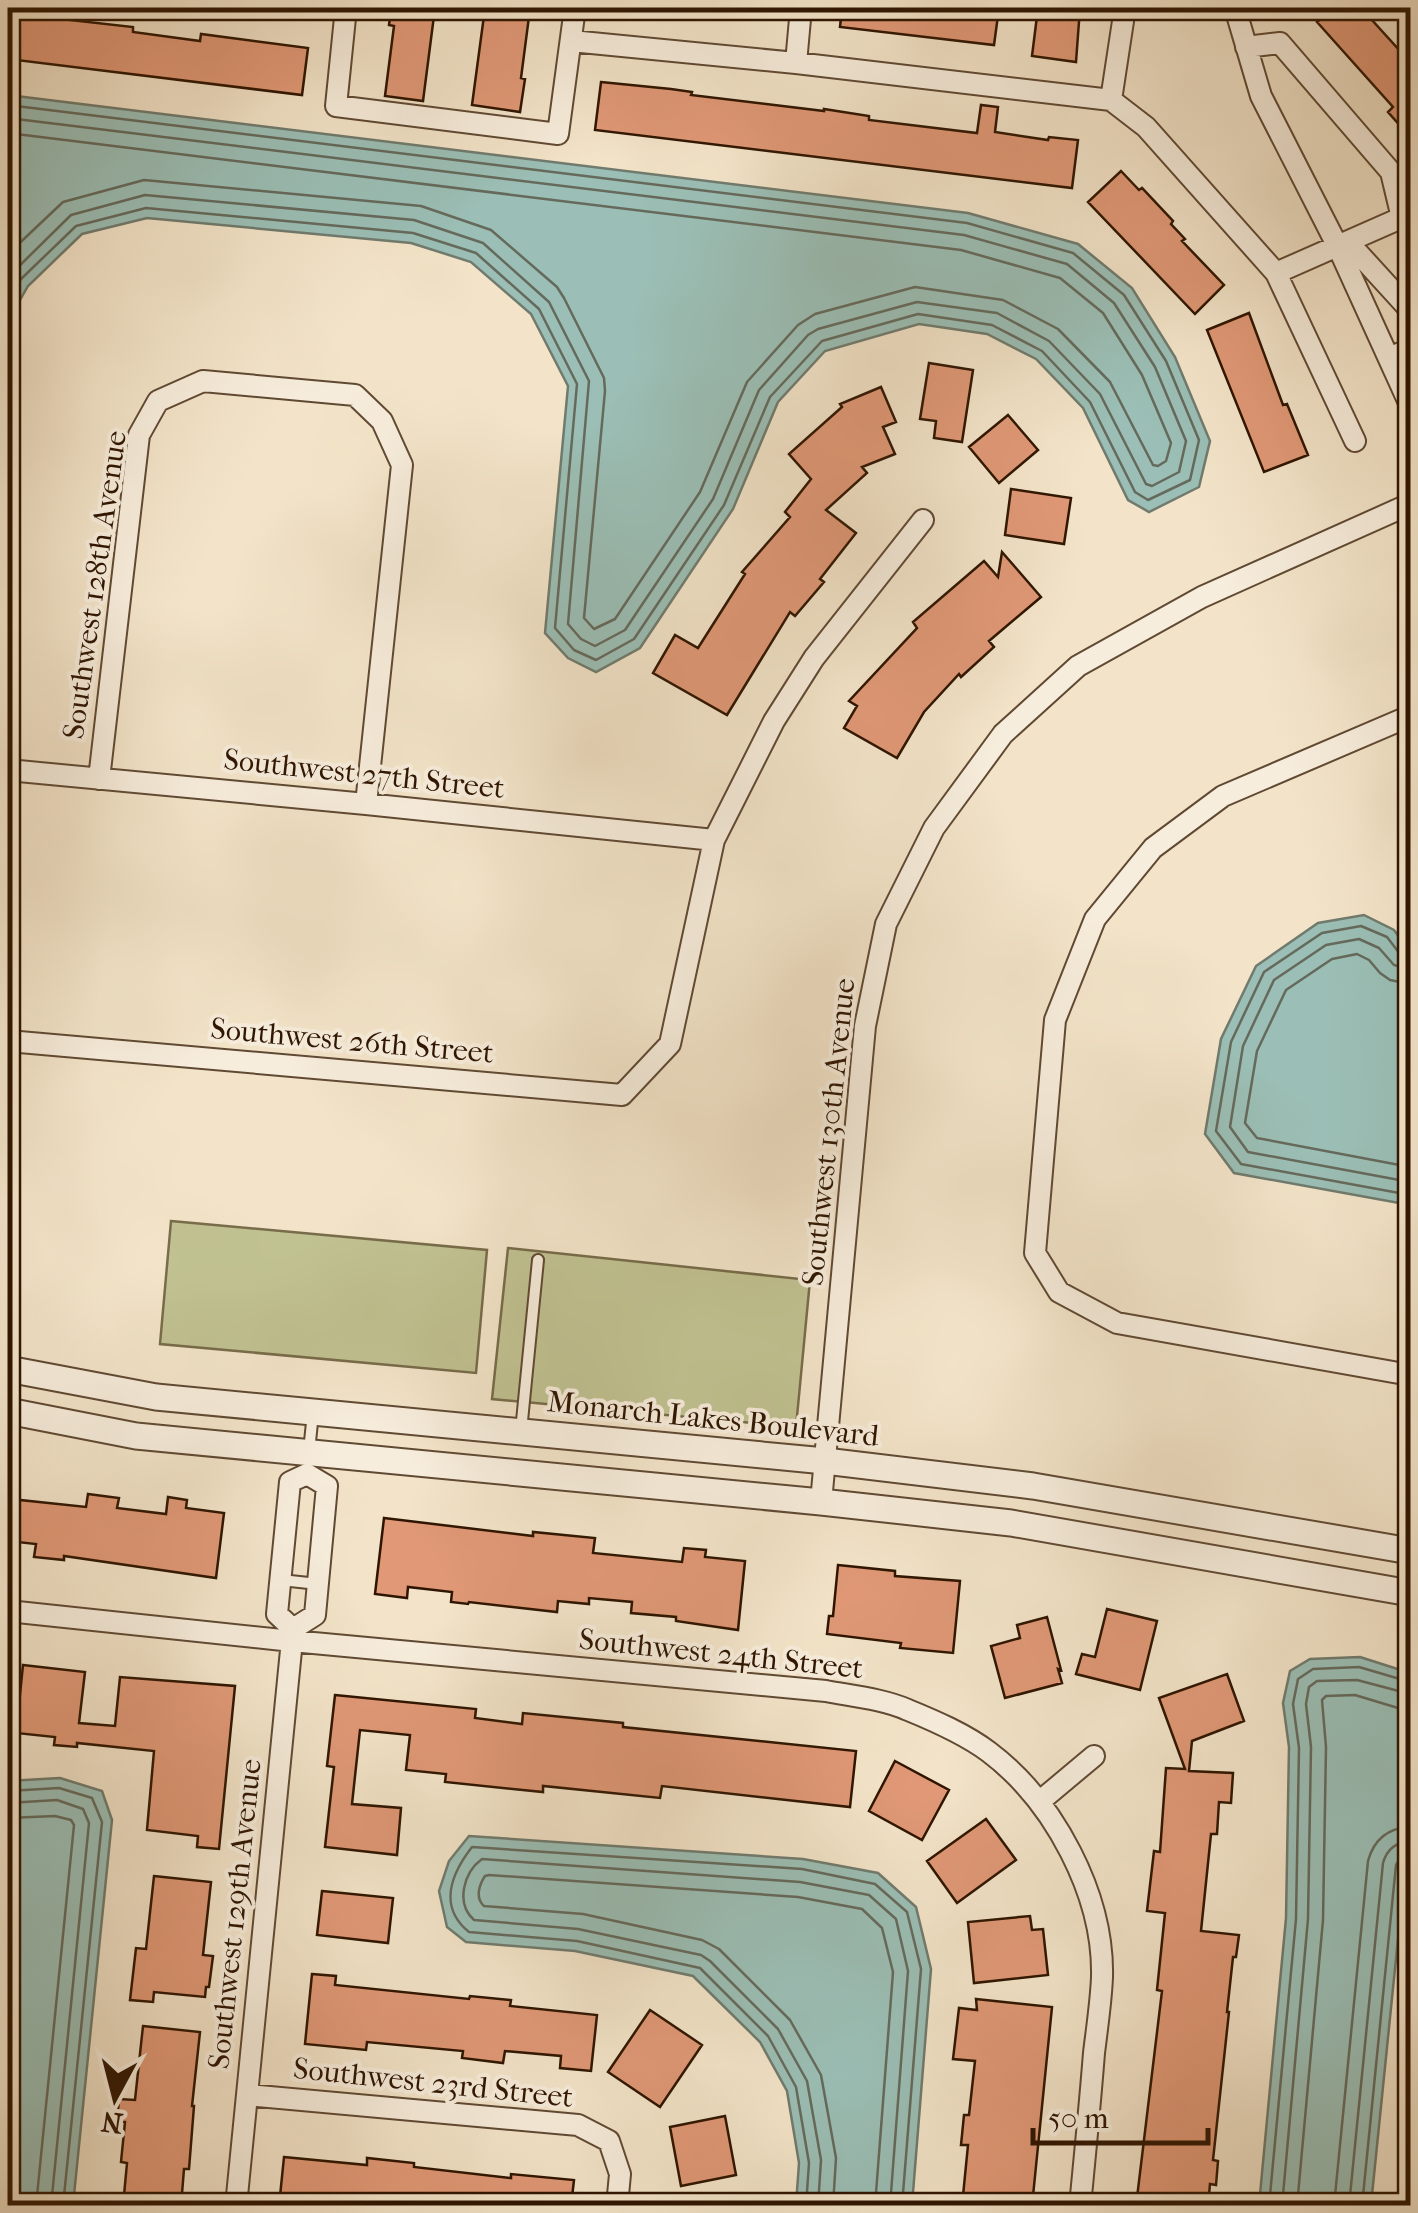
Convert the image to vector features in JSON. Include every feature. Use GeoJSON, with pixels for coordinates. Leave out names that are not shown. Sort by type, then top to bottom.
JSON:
{"type":"FeatureCollection","features":[{"type":"Feature","properties":{"kind":"street"},"geometry":{"type":"LineString","coordinates":[[344,8],[336,106],[558,134],[574,8]]}},
{"type":"Feature","properties":{"kind":"street"},"geometry":{"type":"LineString","coordinates":[[796,63],[801,8]]}},
{"type":"Feature","properties":{"kind":"street"},"geometry":{"type":"LineString","coordinates":[[1111,100],[1125,8]]}},
{"type":"Feature","properties":{"kind":"street"},"geometry":{"type":"LineString","coordinates":[[1235,8],[1260,96],[1338,247],[1410,405]]}},
{"type":"Feature","properties":{"kind":"street"},"geometry":{"type":"LineString","coordinates":[[571,41],[1111,100],[1146,127],[1276,273],[1356,441]]}},
{"type":"Feature","properties":{"kind":"street"},"geometry":{"type":"LineString","coordinates":[[1246,48],[1280,43],[1391,172],[1406,216],[1276,273]]}},
{"type":"Feature","properties":{"kind":"street"},"geometry":{"type":"LineString","coordinates":[[1338,247],[1358,254],[1410,310]]}},
{"type":"Feature","properties":{"kind":"street"},"geometry":{"type":"LineString","coordinates":[[1389,358],[1410,349]]}},
{"type":"Feature","properties":{"kind":"street","name":"Southwest 128th Avenue"},"geometry":{"type":"LineString","coordinates":[[99,779],[139,436],[158,401],[203,381],[354,395],[382,420],[402,465],[366,804]]}},
{"type":"Feature","properties":{"kind":"street","name":"Southwest 130th Avenue"},"geometry":{"type":"LineString","coordinates":[[821,1502],[866,1026],[886,924],[934,828],[1002,734],[1078,666],[1202,596],[1410,504]]}},
{"type":"Feature","properties":{"kind":"street"},"geometry":{"type":"LineString","coordinates":[[714,840],[774,721],[814,658],[923,520]]}},
{"type":"Feature","properties":{"kind":"street"},"geometry":{"type":"LineString","coordinates":[[1410,716],[1222,796],[1153,848],[1095,918],[1056,1020],[1034,1253],[1059,1292],[1117,1323],[1410,1375]]}},
{"type":"Feature","properties":{"kind":"street","name":"Southwest 27th Street"},"geometry":{"type":"LineString","coordinates":[[8,770],[714,840]]}},
{"type":"Feature","properties":{"kind":"street","name":"Southwest 26th Street"},"geometry":{"type":"LineString","coordinates":[[8,1041],[622,1096],[670,1044],[714,840]]}},
{"type":"Feature","properties":{"kind":"street","name":"Monarch Lakes Boulevard"},"geometry":{"type":"LineString","coordinates":[[8,1368],[156,1397],[1033,1486],[1410,1551]]}},
{"type":"Feature","properties":{"kind":"street"},"geometry":{"type":"LineString","coordinates":[[8,1411],[308,1463],[821,1502],[1011,1524],[1410,1592]]}},
{"type":"Feature","properties":{"kind":"street","name":"Southwest 129th Avenue"},"geometry":{"type":"LineString","coordinates":[[236,2206],[292,1634],[277,1614],[290,1482],[308,1463],[327,1486],[318,1584],[315,1615],[292,1634]]}},
{"type":"Feature","properties":{"kind":"street","name":"Southwest 24th Street"},"geometry":{"type":"LineString","coordinates":[[8,1610],[292,1634],[826,1690],[903,1708],[961,1735],[1014,1774],[1039,1802],[1070,1850],[1098,1930],[1102,1975],[1080,2206]]}},
{"type":"Feature","properties":{"kind":"street"},"geometry":{"type":"LineString","coordinates":[[1039,1802],[1094,1756]]}},
{"type":"Feature","properties":{"kind":"street","name":"Southwest 23rd Street"},"geometry":{"type":"LineString","coordinates":[[247,2094],[578,2126],[609,2142],[620,2174],[618,2206]]}},
{"type":"Feature","properties":{"kind":"lane"},"geometry":{"type":"LineString","coordinates":[[521,1432],[538,1260]]}},
{"type":"Feature","properties":{"kind":"lane"},"geometry":{"type":"LineString","coordinates":[[308,1463],[313,1412]]}},
{"type":"Feature","properties":{"kind":"lane"},"geometry":{"type":"LineString","coordinates":[[281,1580],[318,1584]]}},
{"type":"Feature","properties":{"kind":"green space"},"geometry":{"type":"Polygon","coordinates":[[[171,1221],[487,1250],[476,1373],[160,1344],[171,1221]]]}},
{"type":"Feature","properties":{"kind":"green space"},"geometry":{"type":"Polygon","coordinates":[[[508,1248],[810,1280],[796,1427],[492,1399],[508,1248]]]}},
{"type":"Feature","properties":{"kind":"water"},"geometry":{"type":"Polygon","coordinates":[[[8,95],[968,213],[1078,244],[1132,288],[1175,357],[1210,441],[1199,487],[1149,512],[1128,500],[1083,408],[1036,359],[987,334],[919,324],[825,351],[778,402],[733,509],[640,648],[596,672],[568,658],[545,633],[568,386],[531,314],[471,262],[411,243],[147,218],[82,234],[28,286],[8,321],[8,95]]]}},
{"type":"Feature","properties":{"kind":"water"},"geometry":{"type":"Polygon","coordinates":[[[1364,915],[1394,930],[1410,952],[1410,1205],[1234,1173],[1205,1134],[1221,1039],[1256,966],[1318,923],[1364,915]]]}},
{"type":"Feature","properties":{"kind":"water"},"geometry":{"type":"Polygon","coordinates":[[[1360,1657],[1410,1673],[1410,1821],[1371,2205],[1259,2205],[1286,1918],[1289,1747],[1283,1703],[1290,1671],[1310,1659],[1360,1657]]]}},
{"type":"Feature","properties":{"kind":"water"},"geometry":{"type":"Polygon","coordinates":[[[60,1778],[102,1791],[112,1820],[73,2205],[8,2205],[8,1781],[60,1778]]]}},
{"type":"Feature","properties":{"kind":"water"},"geometry":{"type":"Polygon","coordinates":[[[469,1836],[803,1859],[878,1873],[916,1907],[931,1969],[912,2205],[796,2205],[799,2163],[787,2091],[760,2042],[693,1976],[575,1951],[466,1942],[447,1927],[439,1891],[449,1861],[469,1836]]]}},
{"type":"Feature","properties":{"kind":"building"},"geometry":{"type":"Polygon","coordinates":[[[391,8],[435,8],[423,101],[385,96],[394,26],[389,25],[391,8]]]}},
{"type":"Feature","properties":{"kind":"building"},"geometry":{"type":"Polygon","coordinates":[[[485,8],[530,9],[520,112],[472,105],[485,8]]]}},
{"type":"Feature","properties":{"kind":"building"},"geometry":{"type":"Polygon","coordinates":[[[842,8],[999,8],[994,45],[840,27],[842,8]]]}},
{"type":"Feature","properties":{"kind":"building"},"geometry":{"type":"Polygon","coordinates":[[[1038,8],[1080,8],[1076,62],[1032,56],[1038,8]]]}},
{"type":"Feature","properties":{"kind":"building"},"geometry":{"type":"Polygon","coordinates":[[[1334,8],[1361,8],[1410,62],[1410,137],[1388,112],[1393,107],[1317,22],[1334,8]]]}},
{"type":"Feature","properties":{"kind":"building"},"geometry":{"type":"Polygon","coordinates":[[[8,13],[133,27],[133,32],[200,41],[201,34],[308,48],[302,95],[8,59],[8,13]]]}},
{"type":"Feature","properties":{"kind":"building"},"geometry":{"type":"Polygon","coordinates":[[[601,82],[824,109],[869,116],[869,120],[977,133],[981,105],[998,107],[995,132],[1078,140],[1072,188],[595,130],[601,82]]]}},
{"type":"Feature","properties":{"kind":"building"},"geometry":{"type":"Polygon","coordinates":[[[1121,171],[1173,221],[1171,224],[1185,239],[1182,241],[1224,285],[1195,314],[1088,202],[1121,171]]]}},
{"type":"Feature","properties":{"kind":"building"},"geometry":{"type":"Polygon","coordinates":[[[1249,313],[1283,405],[1287,404],[1308,455],[1264,472],[1207,330],[1249,313]]]}},
{"type":"Feature","properties":{"kind":"building"},"geometry":{"type":"Polygon","coordinates":[[[929,363],[973,370],[962,442],[934,438],[936,421],[920,419],[929,363]]]}},
{"type":"Feature","properties":{"kind":"building"},"geometry":{"type":"Polygon","coordinates":[[[881,387],[896,422],[883,427],[895,454],[862,467],[867,473],[826,510],[856,533],[820,579],[824,582],[795,616],[790,612],[727,715],[653,673],[675,635],[698,648],[745,574],[742,572],[790,517],[785,512],[811,479],[789,454],[842,407],[840,404],[881,387]]]}},
{"type":"Feature","properties":{"kind":"building"},"geometry":{"type":"Polygon","coordinates":[[[1008,415],[1038,450],[999,483],[969,447],[1008,415]]]}},
{"type":"Feature","properties":{"kind":"building"},"geometry":{"type":"Polygon","coordinates":[[[1011,489],[1071,498],[1064,544],[1005,535],[1011,489]]]}},
{"type":"Feature","properties":{"kind":"building"},"geometry":{"type":"Polygon","coordinates":[[[1002,552],[1041,597],[989,641],[994,647],[961,677],[959,674],[924,712],[897,758],[844,728],[857,706],[849,701],[917,628],[913,622],[984,561],[998,577],[1002,552]]]}},
{"type":"Feature","properties":{"kind":"building"},"geometry":{"type":"Polygon","coordinates":[[[88,1494],[119,1498],[117,1508],[166,1514],[168,1497],[187,1500],[186,1508],[224,1513],[216,1578],[64,1556],[64,1560],[34,1557],[36,1544],[8,1541],[10,1499],[86,1507],[88,1494]]]}},
{"type":"Feature","properties":{"kind":"building"},"geometry":{"type":"Polygon","coordinates":[[[384,1518],[533,1536],[533,1532],[595,1538],[593,1553],[682,1562],[684,1548],[706,1550],[705,1557],[745,1561],[738,1630],[676,1621],[676,1617],[631,1613],[632,1602],[589,1598],[589,1604],[558,1601],[557,1612],[451,1602],[452,1592],[408,1587],[407,1598],[375,1594],[384,1518]]]}},
{"type":"Feature","properties":{"kind":"building"},"geometry":{"type":"Polygon","coordinates":[[[838,1565],[895,1571],[895,1576],[960,1581],[953,1653],[827,1634],[829,1616],[833,1616],[838,1565]]]}},
{"type":"Feature","properties":{"kind":"building"},"geometry":{"type":"Polygon","coordinates":[[[1107,1609],[1157,1621],[1140,1690],[1076,1674],[1082,1654],[1095,1657],[1107,1609]]]}},
{"type":"Feature","properties":{"kind":"building"},"geometry":{"type":"Polygon","coordinates":[[[1047,1617],[1062,1683],[1005,1698],[991,1646],[1020,1638],[1017,1625],[1047,1617]]]}},
{"type":"Feature","properties":{"kind":"building"},"geometry":{"type":"Polygon","coordinates":[[[23,1665],[85,1672],[79,1723],[115,1726],[120,1677],[235,1686],[219,1849],[197,1847],[198,1836],[147,1830],[154,1751],[77,1743],[77,1747],[54,1745],[55,1737],[16,1733],[23,1665]]]}},
{"type":"Feature","properties":{"kind":"building"},"geometry":{"type":"Polygon","coordinates":[[[1227,1674],[1244,1721],[1192,1741],[1189,1771],[1233,1773],[1231,1803],[1219,1802],[1217,1834],[1211,1834],[1201,1931],[1239,1935],[1233,1957],[1213,2160],[1218,2161],[1216,2185],[1210,2184],[1208,2206],[1136,2206],[1162,1991],[1157,1990],[1165,1913],[1147,1911],[1154,1851],[1160,1852],[1166,1768],[1185,1769],[1159,1698],[1227,1674]]]}},
{"type":"Feature","properties":{"kind":"building"},"geometry":{"type":"Polygon","coordinates":[[[335,1695],[476,1709],[475,1718],[522,1724],[523,1713],[856,1751],[850,1807],[662,1786],[660,1798],[543,1786],[543,1792],[445,1782],[446,1774],[406,1770],[410,1735],[360,1730],[352,1804],[401,1808],[397,1855],[325,1847],[334,1767],[327,1766],[335,1695]]]}},
{"type":"Feature","properties":{"kind":"building"},"geometry":{"type":"Polygon","coordinates":[[[895,1761],[949,1790],[922,1840],[869,1811],[895,1761]]]}},
{"type":"Feature","properties":{"kind":"building"},"geometry":{"type":"Polygon","coordinates":[[[986,1819],[1016,1860],[957,1903],[927,1861],[986,1819]]]}},
{"type":"Feature","properties":{"kind":"building"},"geometry":{"type":"Polygon","coordinates":[[[154,1876],[211,1882],[203,1955],[213,1956],[205,1997],[154,1992],[153,2002],[130,2000],[136,1948],[146,1949],[154,1876]]]}},
{"type":"Feature","properties":{"kind":"building"},"geometry":{"type":"Polygon","coordinates":[[[322,1891],[393,1898],[388,1943],[317,1935],[322,1891]]]}},
{"type":"Feature","properties":{"kind":"building"},"geometry":{"type":"Polygon","coordinates":[[[1030,1916],[1032,1930],[1043,1929],[1048,1975],[974,1983],[968,1922],[1030,1916]]]}},
{"type":"Feature","properties":{"kind":"building"},"geometry":{"type":"Polygon","coordinates":[[[312,1974],[336,1976],[335,1985],[511,2000],[510,2006],[597,2015],[591,2071],[560,2068],[561,2056],[505,2051],[503,2063],[462,2058],[463,2051],[367,2042],[366,2050],[305,2044],[312,1974]]]}},
{"type":"Feature","properties":{"kind":"building"},"geometry":{"type":"Polygon","coordinates":[[[976,1999],[1052,2007],[1032,2206],[962,2206],[968,2145],[961,2145],[975,2061],[953,2059],[959,2008],[977,2010],[976,1999]]]}},
{"type":"Feature","properties":{"kind":"building"},"geometry":{"type":"Polygon","coordinates":[[[650,2010],[702,2045],[660,2107],[608,2072],[650,2010]]]}},
{"type":"Feature","properties":{"kind":"building"},"geometry":{"type":"Polygon","coordinates":[[[143,2026],[200,2032],[189,2169],[184,2169],[181,2206],[123,2206],[127,2163],[121,2162],[125,2122],[117,2121],[119,2099],[135,2100],[143,2026]]]}},
{"type":"Feature","properties":{"kind":"building"},"geometry":{"type":"Polygon","coordinates":[[[725,2116],[736,2175],[681,2186],[670,2127],[725,2116]]]}},
{"type":"Feature","properties":{"kind":"building"},"geometry":{"type":"Polygon","coordinates":[[[284,2157],[367,2165],[367,2158],[511,2178],[511,2174],[574,2180],[571,2206],[279,2206],[284,2157]]]}}]}
